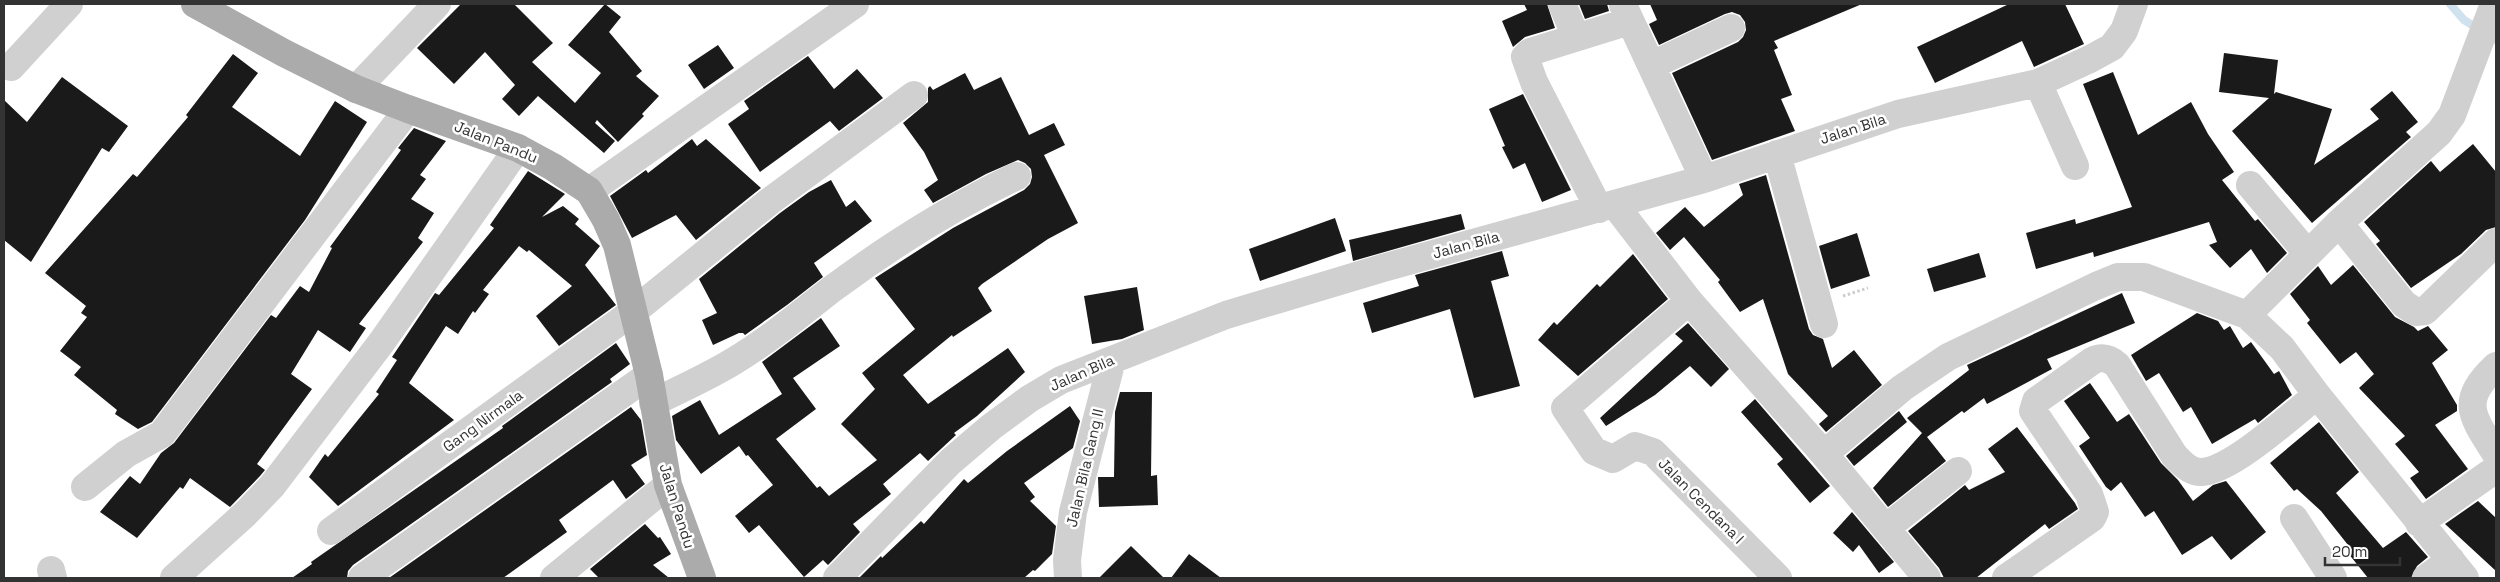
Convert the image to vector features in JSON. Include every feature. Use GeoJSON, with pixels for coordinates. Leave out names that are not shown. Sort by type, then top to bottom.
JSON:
{"type":"FeatureCollection","features":[{"type":"Feature","properties":{"kind":"main road","name":"Jalan Pandu"},"geometry":{"type":"LineString","coordinates":[[195,4],[284,53],[356,89],[518,148],[553,167],[589,191],[606,220],[617,245],[649,374],[668,485],[702,578]]}},
{"type":"Feature","properties":{"kind":"street"},"geometry":{"type":"LineString","coordinates":[[11,67],[69,4]]}},
{"type":"Feature","properties":{"kind":"street"},"geometry":{"type":"LineString","coordinates":[[356,89],[437,4]]}},
{"type":"Feature","properties":{"kind":"street"},"geometry":{"type":"LineString","coordinates":[[589,191],[855,4]]}},
{"type":"Feature","properties":{"kind":"street"},"geometry":{"type":"LineString","coordinates":[[1562,4],[1576,37]]}},
{"type":"Feature","properties":{"kind":"street","name":"Jalan Bila"},"geometry":{"type":"LineString","coordinates":[[837,578],[950,462],[991,427],[1029,399],[1061,380],[1235,312],[1383,268],[1704,179],[1898,114],[2038,83],[2112,47],[2124,31],[2134,4]]}},
{"type":"Feature","properties":{"kind":"street"},"geometry":{"type":"LineString","coordinates":[[2247,315],[2339,223],[2439,133],[2452,115],[2494,4]]}},
{"type":"Feature","properties":{"kind":"street"},"geometry":{"type":"LineString","coordinates":[[1704,179],[1626,12],[1576,37],[1530,52],[1525,57],[1534,82],[1607,207],[1824,454],[1927,578]]}},
{"type":"Feature","properties":{"kind":"street"},"geometry":{"type":"LineString","coordinates":[[1652,65],[1732,28]]}},
{"type":"Feature","properties":{"kind":"street"},"geometry":{"type":"LineString","coordinates":[[2038,83],[2075,166]]}},
{"type":"Feature","properties":{"kind":"street","name":"Gang Nirmala"},"geometry":{"type":"LineString","coordinates":[[332,531],[634,311],[770,201],[914,95]]}},
{"type":"Feature","properties":{"kind":"street"},"geometry":{"type":"LineString","coordinates":[[85,487],[126,454],[162,434],[408,109]]}},
{"type":"Feature","properties":{"kind":"street"},"geometry":{"type":"LineString","coordinates":[[174,578],[238,521],[272,486],[381,343],[518,148]]}},
{"type":"Feature","properties":{"kind":"street"},"geometry":{"type":"LineString","coordinates":[[1776,154],[1824,324]]}},
{"type":"Feature","properties":{"kind":"street"},"geometry":{"type":"LineString","coordinates":[[653,403],[732,362],[765,341],[834,288],[932,222],[978,194],[1017,176]]}},
{"type":"Feature","properties":{"kind":"street"},"geometry":{"type":"LineString","coordinates":[[2250,185],[2308,254]]}},
{"type":"Feature","properties":{"kind":"street"},"geometry":{"type":"LineString","coordinates":[[2339,223],[2404,304],[2416,312],[2425,311],[2496,242]]}},
{"type":"Feature","properties":{"kind":"street"},"geometry":{"type":"LineString","coordinates":[[1824,454],[1902,388],[1948,357],[2118,277],[2144,277],[2247,315],[2282,348],[2317,395],[2458,569],[2426,578]]}},
{"type":"Feature","properties":{"kind":"street","name":"Jalan Cendana I"},"geometry":{"type":"LineString","coordinates":[[1689,300],[1565,408],[1594,451],[1613,459],[1635,446],[1653,452],[1778,578]]}},
{"type":"Feature","properties":{"kind":"street"},"geometry":{"type":"LineString","coordinates":[[2006,578],[2092,518],[2095,512],[2094,501],[2033,411],[2036,401],[2092,361],[2099,357],[2106,358],[2117,365],[2174,455],[2185,466],[2197,472],[2212,470],[2233,460],[2317,395]]}},
{"type":"Feature","properties":{"kind":"street","name":"Jalan Bila Gang II"},"geometry":{"type":"LineString","coordinates":[[1068,578],[1068,544],[1073,512],[1112,360]]}},
{"type":"Feature","properties":{"kind":"street"},"geometry":{"type":"LineString","coordinates":[[2496,366],[2474,390],[2471,408],[2496,454]]}},
{"type":"Feature","properties":{"kind":"street"},"geometry":{"type":"LineString","coordinates":[[362,578],[649,374]]}},
{"type":"Feature","properties":{"kind":"street"},"geometry":{"type":"LineString","coordinates":[[2419,523],[2496,469]]}},
{"type":"Feature","properties":{"kind":"street"},"geometry":{"type":"LineString","coordinates":[[1886,528],[1958,471]]}},
{"type":"Feature","properties":{"kind":"street"},"geometry":{"type":"LineString","coordinates":[[554,578],[668,485]]}},
{"type":"Feature","properties":{"kind":"street"},"geometry":{"type":"LineString","coordinates":[[2294,518],[2333,578]]}},
{"type":"Feature","properties":{"kind":"building"},"geometry":{"type":"Polygon","coordinates":[[[461,4],[514,4],[553,43],[532,62],[575,103],[601,73],[568,45],[605,4],[621,17],[609,32],[642,71],[636,76],[659,96],[642,114],[644,116],[618,142],[597,120],[595,123],[615,141],[604,153],[538,96],[519,116],[502,99],[515,85],[485,52],[454,84],[417,48],[461,4]]]}},
{"type":"Feature","properties":{"kind":"building"},"geometry":{"type":"Polygon","coordinates":[[[1524,4],[1547,4],[1555,28],[1525,37],[1513,47],[1502,21],[1527,10],[1524,4]]]}},
{"type":"Feature","properties":{"kind":"building"},"geometry":{"type":"Polygon","coordinates":[[[1579,4],[1607,4],[1609,11],[1585,19],[1579,4]]]}},
{"type":"Feature","properties":{"kind":"building"},"geometry":{"type":"Polygon","coordinates":[[[1650,4],[1862,4],[1774,41],[1778,48],[1774,50],[1792,95],[1781,99],[1795,131],[1712,160],[1672,73],[1738,42],[1746,30],[1745,22],[1740,15],[1732,12],[1659,45],[1649,24],[1657,20],[1650,4]]]}},
{"type":"Feature","properties":{"kind":"building"},"geometry":{"type":"Polygon","coordinates":[[[2009,4],[2065,4],[2084,44],[2034,67],[2022,41],[1935,83],[1917,47],[2009,4]]]}},
{"type":"Feature","properties":{"kind":"building"},"geometry":{"type":"Polygon","coordinates":[[[718,45],[734,68],[704,89],[688,65],[718,45]]]}},
{"type":"Feature","properties":{"kind":"building"},"geometry":{"type":"Polygon","coordinates":[[[2224,53],[2278,60],[2274,94],[2276,92],[2332,109],[2314,165],[2379,119],[2370,109],[2392,91],[2418,122],[2406,132],[2411,137],[2312,223],[2232,131],[2269,98],[2219,92],[2224,53]]]}},
{"type":"Feature","properties":{"kind":"building"},"geometry":{"type":"Polygon","coordinates":[[[233,54],[258,73],[232,107],[300,156],[335,101],[367,122],[305,220],[152,422],[138,429],[115,414],[117,410],[74,375],[81,367],[60,351],[87,317],[81,313],[86,306],[45,273],[133,174],[137,177],[188,117],[186,115],[233,54]]]}},
{"type":"Feature","properties":{"kind":"building"},"geometry":{"type":"Polygon","coordinates":[[[808,56],[834,89],[857,69],[883,98],[839,131],[830,121],[760,172],[728,124],[749,109],[744,101],[808,56]]]}},
{"type":"Feature","properties":{"kind":"building"},"geometry":{"type":"Polygon","coordinates":[[[2113,72],[2138,135],[2191,102],[2208,134],[2234,172],[2222,180],[2255,221],[2258,219],[2287,253],[2267,273],[2251,249],[2230,268],[2209,245],[2217,242],[2209,222],[2094,257],[2093,252],[2036,269],[2026,233],[2075,219],[2076,224],[2132,207],[2083,84],[2113,72]]]}},
{"type":"Feature","properties":{"kind":"building"},"geometry":{"type":"Polygon","coordinates":[[[965,73],[974,90],[1001,77],[1029,135],[1054,123],[1065,145],[1044,155],[1078,223],[1048,239],[982,284],[978,288],[992,311],[953,337],[952,335],[903,375],[928,404],[1008,348],[1025,372],[977,416],[954,433],[956,435],[928,461],[920,453],[883,484],[891,494],[853,524],[860,532],[828,565],[823,560],[804,577],[759,525],[749,533],[735,516],[773,485],[739,446],[701,474],[676,440],[672,416],[700,400],[719,435],[782,394],[762,362],[821,318],[840,346],[793,378],[816,409],[776,439],[817,488],[820,486],[829,496],[877,460],[841,424],[875,389],[862,373],[915,329],[875,278],[953,228],[1024,190],[1030,184],[1032,177],[1031,169],[1025,163],[1018,160],[986,174],[933,203],[924,190],[938,180],[924,152],[903,123],[928,102],[928,88],[930,86],[933,90],[965,73]]]}},
{"type":"Feature","properties":{"kind":"building"},"geometry":{"type":"Polygon","coordinates":[[[62,77],[128,126],[109,152],[102,148],[31,262],[4,240],[4,100],[27,122],[62,77]]]}},
{"type":"Feature","properties":{"kind":"building"},"geometry":{"type":"Polygon","coordinates":[[[1523,94],[1571,190],[1542,202],[1525,163],[1513,169],[1502,147],[1505,146],[1489,109],[1523,94]]]}},
{"type":"Feature","properties":{"kind":"building"},"geometry":{"type":"Polygon","coordinates":[[[414,128],[446,141],[420,175],[426,179],[411,199],[434,213],[418,238],[423,242],[359,324],[366,328],[350,352],[318,330],[291,374],[312,389],[257,464],[265,470],[230,507],[190,478],[183,489],[180,487],[137,538],[100,512],[130,476],[140,484],[161,453],[174,443],[271,315],[276,318],[300,286],[309,292],[332,248],[330,247],[401,150],[398,148],[414,128]]]}},
{"type":"Feature","properties":{"kind":"building"},"geometry":{"type":"Polygon","coordinates":[[[692,139],[697,146],[706,139],[761,188],[696,240],[676,215],[632,238],[610,196],[646,170],[648,173],[692,139]]]}},
{"type":"Feature","properties":{"kind":"building"},"geometry":{"type":"Polygon","coordinates":[[[2473,144],[2496,172],[2496,227],[2486,230],[2461,254],[2411,288],[2376,244],[2380,241],[2364,222],[2431,161],[2440,172],[2473,144]]]}},
{"type":"Feature","properties":{"kind":"building"},"geometry":{"type":"Polygon","coordinates":[[[528,171],[565,194],[542,217],[563,206],[579,219],[575,224],[600,246],[585,265],[616,305],[559,346],[536,316],[572,286],[529,250],[527,252],[519,246],[483,290],[489,294],[475,313],[473,311],[458,334],[446,326],[409,383],[454,420],[338,506],[309,477],[325,454],[328,457],[379,394],[376,392],[397,360],[392,357],[435,293],[439,295],[494,228],[490,225],[528,171]]]}},
{"type":"Feature","properties":{"kind":"building"},"geometry":{"type":"Polygon","coordinates":[[[1766,175],[1809,329],[1813,335],[1823,339],[1832,368],[1854,350],[1882,385],[1826,432],[1819,424],[1828,416],[1788,374],[1763,299],[1740,312],[1718,282],[1720,280],[1684,237],[1670,250],[1656,233],[1685,207],[1704,227],[1743,195],[1739,184],[1766,175]]]}},
{"type":"Feature","properties":{"kind":"building"},"geometry":{"type":"Polygon","coordinates":[[[831,180],[846,207],[855,200],[872,221],[814,263],[823,277],[745,335],[739,333],[713,345],[702,320],[717,313],[699,279],[780,213],[809,192],[831,180]]]}},
{"type":"Feature","properties":{"kind":"building"},"geometry":{"type":"Polygon","coordinates":[[[1461,214],[1465,229],[1353,261],[1349,240],[1461,214]]]}},
{"type":"Feature","properties":{"kind":"building"},"geometry":{"type":"Polygon","coordinates":[[[1335,218],[1346,251],[1260,281],[1249,249],[1335,218]]]}},
{"type":"Feature","properties":{"kind":"building"},"geometry":{"type":"Polygon","coordinates":[[[1857,233],[1870,276],[1831,289],[1819,246],[1857,233]]]}},
{"type":"Feature","properties":{"kind":"building"},"geometry":{"type":"Polygon","coordinates":[[[1502,251],[1509,276],[1491,281],[1520,386],[1474,398],[1450,309],[1372,333],[1363,303],[1419,286],[1415,275],[1502,251]]]}},
{"type":"Feature","properties":{"kind":"building"},"geometry":{"type":"Polygon","coordinates":[[[1979,253],[1986,277],[1934,292],[1927,269],[1979,253]]]}},
{"type":"Feature","properties":{"kind":"building"},"geometry":{"type":"Polygon","coordinates":[[[1633,254],[1668,299],[1578,376],[1538,340],[1554,322],[1557,325],[1597,284],[1600,287],[1633,254]]]}},
{"type":"Feature","properties":{"kind":"building"},"geometry":{"type":"Polygon","coordinates":[[[2353,265],[2395,317],[2418,331],[2428,326],[2448,350],[2432,363],[2457,405],[2457,411],[2435,425],[2468,469],[2426,499],[2410,478],[2419,472],[2395,444],[2405,436],[2359,388],[2374,374],[2356,352],[2340,364],[2307,323],[2310,320],[2290,294],[2318,266],[2331,285],[2353,265]]]}},
{"type":"Feature","properties":{"kind":"building"},"geometry":{"type":"Polygon","coordinates":[[[1137,287],[1144,330],[1122,339],[1092,344],[1084,296],[1137,287]]]}},
{"type":"Feature","properties":{"kind":"building"},"geometry":{"type":"Polygon","coordinates":[[[2122,293],[2135,323],[2047,359],[2052,369],[1987,404],[1984,398],[1964,413],[1962,411],[1927,437],[1946,461],[1888,507],[1873,488],[1922,433],[1907,418],[1969,370],[1967,365],[2122,293]]]}},
{"type":"Feature","properties":{"kind":"building"},"geometry":{"type":"Polygon","coordinates":[[[2197,313],[2218,321],[2224,330],[2230,326],[2243,348],[2251,342],[2274,374],[2279,371],[2292,395],[2258,423],[2255,419],[2212,444],[2191,407],[2183,412],[2159,373],[2146,381],[2131,355],[2197,313]]]}},
{"type":"Feature","properties":{"kind":"building"},"geometry":{"type":"Polygon","coordinates":[[[1688,323],[1729,369],[1711,387],[1690,366],[1655,395],[1606,426],[1600,418],[1683,341],[1675,334],[1688,323]]]}},
{"type":"Feature","properties":{"kind":"building"},"geometry":{"type":"Polygon","coordinates":[[[616,343],[630,364],[610,379],[612,382],[353,565],[348,571],[347,578],[292,578],[312,564],[311,562],[503,428],[502,426],[616,343]]]}},
{"type":"Feature","properties":{"kind":"building"},"geometry":{"type":"Polygon","coordinates":[[[2090,383],[2117,422],[2129,414],[2161,463],[2178,480],[2193,501],[2213,485],[2226,481],[2266,532],[2231,560],[2212,536],[2182,555],[2154,511],[2145,517],[2121,482],[2111,491],[2106,487],[2079,446],[2090,438],[2064,401],[2090,383]]]}},
{"type":"Feature","properties":{"kind":"building"},"geometry":{"type":"Polygon","coordinates":[[[1120,392],[1152,392],[1151,476],[1157,475],[1158,505],[1099,507],[1098,477],[1114,477],[1115,412],[1120,392]]]}},
{"type":"Feature","properties":{"kind":"building"},"geometry":{"type":"Polygon","coordinates":[[[1755,399],[1830,486],[1810,503],[1777,464],[1783,459],[1741,412],[1755,399]]]}},
{"type":"Feature","properties":{"kind":"building"},"geometry":{"type":"Polygon","coordinates":[[[1070,406],[1080,421],[1073,448],[1024,483],[1035,497],[1030,501],[1056,526],[1052,554],[1035,571],[1033,570],[1024,578],[859,578],[921,521],[924,524],[964,479],[968,483],[1007,451],[1070,406]]]}},
{"type":"Feature","properties":{"kind":"building"},"geometry":{"type":"Polygon","coordinates":[[[631,407],[641,420],[647,455],[631,465],[645,484],[626,499],[613,480],[559,520],[567,532],[503,578],[389,578],[631,407]]]}},
{"type":"Feature","properties":{"kind":"building"},"geometry":{"type":"Polygon","coordinates":[[[1899,411],[1907,422],[1854,466],[1846,456],[1899,411]]]}},
{"type":"Feature","properties":{"kind":"building"},"geometry":{"type":"Polygon","coordinates":[[[2319,422],[2359,472],[2336,493],[2383,548],[2406,532],[2428,557],[2417,566],[2411,578],[2368,578],[2348,553],[2352,550],[2321,511],[2297,489],[2294,491],[2270,463],[2319,422]]]}},
{"type":"Feature","properties":{"kind":"building"},"geometry":{"type":"Polygon","coordinates":[[[2017,427],[2078,509],[2049,529],[2045,524],[1976,578],[1944,578],[1939,568],[1908,531],[1965,485],[1969,490],[2005,472],[1988,449],[2017,427]]]}},
{"type":"Feature","properties":{"kind":"building"},"geometry":{"type":"Polygon","coordinates":[[[2478,501],[2496,518],[2496,571],[2445,524],[2478,501]]]}},
{"type":"Feature","properties":{"kind":"building"},"geometry":{"type":"Polygon","coordinates":[[[1852,512],[1894,562],[1879,573],[1859,545],[1853,552],[1833,533],[1852,512]]]}},
{"type":"Feature","properties":{"kind":"building"},"geometry":{"type":"Polygon","coordinates":[[[645,524],[658,538],[660,537],[671,554],[653,565],[669,578],[599,578],[590,569],[645,524]]]}},
{"type":"Feature","properties":{"kind":"building"},"geometry":{"type":"Polygon","coordinates":[[[1131,546],[1164,578],[1099,578],[1131,546]]]}},
{"type":"Feature","properties":{"kind":"building"},"geometry":{"type":"Polygon","coordinates":[[[1189,554],[1221,578],[1171,578],[1189,554]]]}},
{"type":"Feature","properties":{"kind":"waterway"},"geometry":{"type":"LineString","coordinates":[[2450,4],[2464,20],[2496,40]]}}]}
